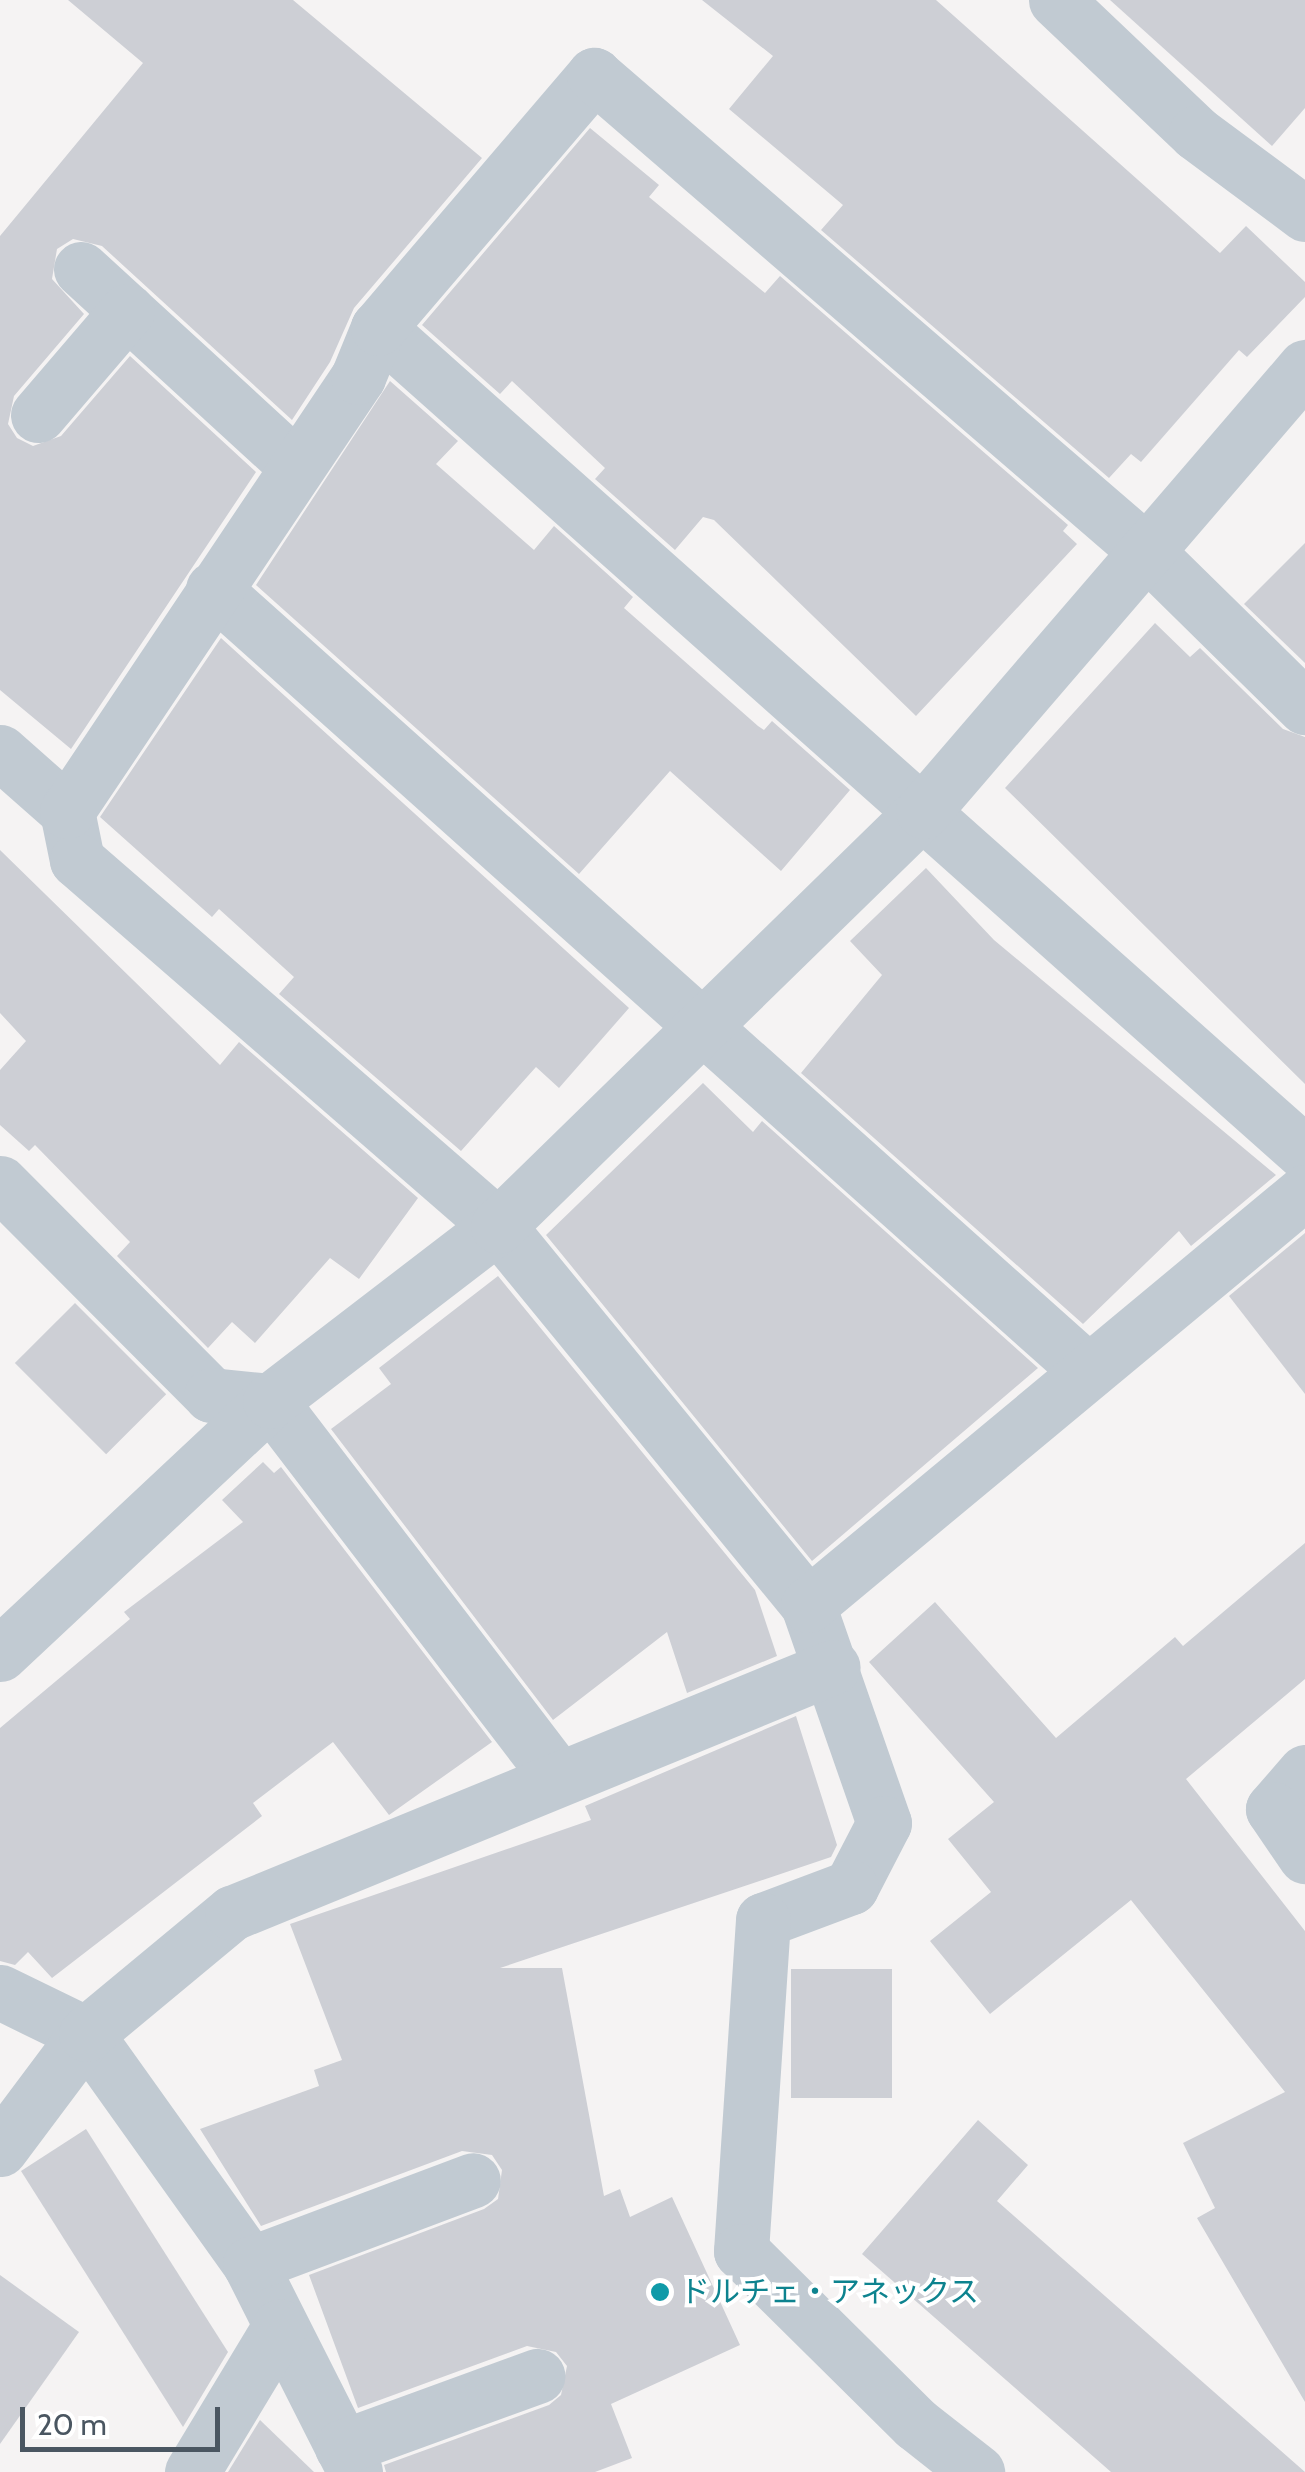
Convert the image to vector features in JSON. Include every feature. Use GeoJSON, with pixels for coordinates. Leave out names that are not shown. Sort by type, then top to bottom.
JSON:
{"type":"FeatureCollection","features":[{"type":"Feature","properties":{"kind":"street"},"geometry":{"type":"LineString","coordinates":[[1056,0],[1196,133],[1305,214]]}},
{"type":"Feature","properties":{"kind":"street"},"geometry":{"type":"LineString","coordinates":[[67,811],[358,377],[378,328],[594,76],[1146,551],[1305,707]]}},
{"type":"Feature","properties":{"kind":"street"},"geometry":{"type":"LineString","coordinates":[[81,270],[297,467]]}},
{"type":"Feature","properties":{"kind":"street"},"geometry":{"type":"LineString","coordinates":[[38,415],[127,311]]}},
{"type":"Feature","properties":{"kind":"street"},"geometry":{"type":"LineString","coordinates":[[378,328],[1305,1154]]}},
{"type":"Feature","properties":{"kind":"street"},"geometry":{"type":"LineString","coordinates":[[0,1654],[270,1401],[498,1226],[923,811],[1305,368]]}},
{"type":"Feature","properties":{"kind":"street"},"geometry":{"type":"LineString","coordinates":[[214,590],[705,1024],[1088,1371]]}},
{"type":"Feature","properties":{"kind":"street"},"geometry":{"type":"LineString","coordinates":[[0,752],[67,811],[78,860],[498,1226],[808,1606],[833,1667],[884,1823],[852,1887],[764,1920],[741,2251],[916,2424],[977,2472]]}},
{"type":"Feature","properties":{"kind":"street"},"geometry":{"type":"LineString","coordinates":[[0,1184],[211,1395],[270,1401],[557,1776]]}},
{"type":"Feature","properties":{"kind":"street"},"geometry":{"type":"LineString","coordinates":[[808,1606],[1305,1192]]}},
{"type":"Feature","properties":{"kind":"street"},"geometry":{"type":"LineString","coordinates":[[0,2149],[86,2034],[232,1914],[557,1776],[833,1667]]}},
{"type":"Feature","properties":{"kind":"street"},"geometry":{"type":"LineString","coordinates":[[1305,1772],[1273,1809],[1305,1856]]}},
{"type":"Feature","properties":{"kind":"street"},"geometry":{"type":"LineString","coordinates":[[0,1992],[86,2034],[250,2264],[348,2460],[537,2376]]}},
{"type":"Feature","properties":{"kind":"street"},"geometry":{"type":"LineString","coordinates":[[250,2264],[473,2180]]}},
{"type":"Feature","properties":{"kind":"street"},"geometry":{"type":"LineString","coordinates":[[192,2472],[280,2326]]}},
{"type":"Feature","properties":{"kind":"building"},"geometry":{"type":"Polygon","coordinates":[[[68,0],[293,0],[482,158],[354,308],[330,362],[292,420],[102,246],[73,239],[57,249],[52,279],[84,314],[14,396],[8,424],[17,438],[33,446],[61,436],[130,356],[256,472],[71,749],[0,690],[0,236],[143,63],[68,0]]]}},
{"type":"Feature","properties":{"kind":"building"},"geometry":{"type":"Polygon","coordinates":[[[702,0],[936,0],[1220,253],[1246,226],[1305,282],[1305,297],[1247,357],[1239,350],[1141,462],[1131,454],[1109,478],[821,230],[843,205],[729,109],[773,56],[702,0]]]}},
{"type":"Feature","properties":{"kind":"building"},"geometry":{"type":"Polygon","coordinates":[[[1110,0],[1305,0],[1305,108],[1272,146],[1110,0]]]}},
{"type":"Feature","properties":{"kind":"building"},"geometry":{"type":"Polygon","coordinates":[[[590,128],[659,185],[649,197],[765,293],[780,276],[1068,525],[1063,531],[1077,544],[916,716],[714,520],[703,517],[675,550],[595,479],[605,468],[512,381],[500,394],[422,325],[590,128]]]}},
{"type":"Feature","properties":{"kind":"building"},"geometry":{"type":"Polygon","coordinates":[[[390,381],[458,441],[436,464],[534,550],[554,526],[633,597],[624,608],[758,726],[764,730],[772,721],[850,790],[781,871],[670,771],[579,874],[256,585],[390,381]]]}},
{"type":"Feature","properties":{"kind":"building"},"geometry":{"type":"Polygon","coordinates":[[[1305,543],[1305,663],[1244,604],[1305,543]]]}},
{"type":"Feature","properties":{"kind":"building"},"geometry":{"type":"Polygon","coordinates":[[[1155,623],[1190,657],[1200,648],[1283,729],[1305,737],[1305,1084],[1005,788],[1155,623]]]}},
{"type":"Feature","properties":{"kind":"building"},"geometry":{"type":"Polygon","coordinates":[[[221,638],[629,1008],[559,1088],[536,1067],[461,1151],[279,994],[294,977],[219,909],[212,917],[100,817],[221,638]]]}},
{"type":"Feature","properties":{"kind":"building"},"geometry":{"type":"Polygon","coordinates":[[[0,850],[220,1065],[239,1042],[418,1198],[359,1279],[330,1258],[255,1343],[232,1322],[208,1348],[117,1256],[130,1242],[35,1145],[29,1151],[0,1125],[0,1070],[26,1041],[0,1013],[0,850]]]}},
{"type":"Feature","properties":{"kind":"building"},"geometry":{"type":"Polygon","coordinates":[[[926,868],[994,940],[1276,1175],[1191,1246],[1179,1231],[1083,1324],[801,1073],[882,975],[850,941],[926,868]]]}},
{"type":"Feature","properties":{"kind":"building"},"geometry":{"type":"Polygon","coordinates":[[[703,1083],[753,1132],[762,1121],[1038,1368],[812,1561],[546,1235],[703,1083]]]}},
{"type":"Feature","properties":{"kind":"building"},"geometry":{"type":"Polygon","coordinates":[[[1305,1233],[1305,1394],[1229,1296],[1305,1233]]]}},
{"type":"Feature","properties":{"kind":"building"},"geometry":{"type":"Polygon","coordinates":[[[498,1276],[755,1590],[777,1656],[687,1693],[667,1632],[553,1720],[331,1429],[391,1384],[379,1368],[498,1276]]]}},
{"type":"Feature","properties":{"kind":"building"},"geometry":{"type":"Polygon","coordinates":[[[75,1303],[166,1394],[106,1454],[15,1363],[75,1303]]]}},
{"type":"Feature","properties":{"kind":"building"},"geometry":{"type":"Polygon","coordinates":[[[263,1462],[274,1473],[281,1467],[492,1742],[389,1815],[333,1742],[253,1803],[262,1816],[52,1978],[28,1952],[15,1965],[0,1961],[0,1728],[130,1619],[124,1612],[243,1522],[222,1500],[263,1462]]]}},
{"type":"Feature","properties":{"kind":"building"},"geometry":{"type":"Polygon","coordinates":[[[1305,1543],[1305,1679],[1186,1779],[1305,1931],[1305,2402],[1197,2218],[1215,2208],[1183,2143],[1285,2092],[1131,1900],[990,2014],[930,1941],[991,1892],[948,1839],[994,1802],[869,1662],[935,1602],[1056,1738],[1175,1637],[1183,1646],[1305,1543]]]}},
{"type":"Feature","properties":{"kind":"building"},"geometry":{"type":"Polygon","coordinates":[[[796,1716],[837,1845],[831,1857],[500,1968],[562,1968],[604,2196],[620,2189],[630,2217],[672,2197],[740,2345],[611,2404],[632,2458],[595,2472],[386,2472],[384,2465],[549,2405],[561,2395],[567,2366],[556,2352],[527,2346],[358,2408],[309,2275],[484,2209],[498,2199],[502,2170],[492,2155],[462,2151],[261,2226],[200,2129],[319,2086],[314,2070],[342,2060],[290,1924],[591,1820],[585,1806],[796,1716]]]}},
{"type":"Feature","properties":{"kind":"building"},"geometry":{"type":"Polygon","coordinates":[[[791,1969],[892,1969],[892,2098],[791,2098],[791,1969]]]}},
{"type":"Feature","properties":{"kind":"building"},"geometry":{"type":"Polygon","coordinates":[[[978,2120],[1028,2165],[997,2201],[1305,2472],[1111,2472],[862,2254],[978,2120]]]}},
{"type":"Feature","properties":{"kind":"building"},"geometry":{"type":"Polygon","coordinates":[[[86,2129],[228,2352],[183,2427],[21,2171],[86,2129]]]}},
{"type":"Feature","properties":{"kind":"building"},"geometry":{"type":"Polygon","coordinates":[[[0,2275],[79,2332],[0,2444],[0,2275]]]}},
{"type":"Feature","properties":{"kind":"building"},"geometry":{"type":"Polygon","coordinates":[[[260,2420],[314,2472],[228,2472],[260,2420]]]}},
{"type":"Feature","properties":{"kind":"place","name":"ドルチェ・アネックス"},"geometry":{"type":"Point","coordinates":[660,2292]}}]}
